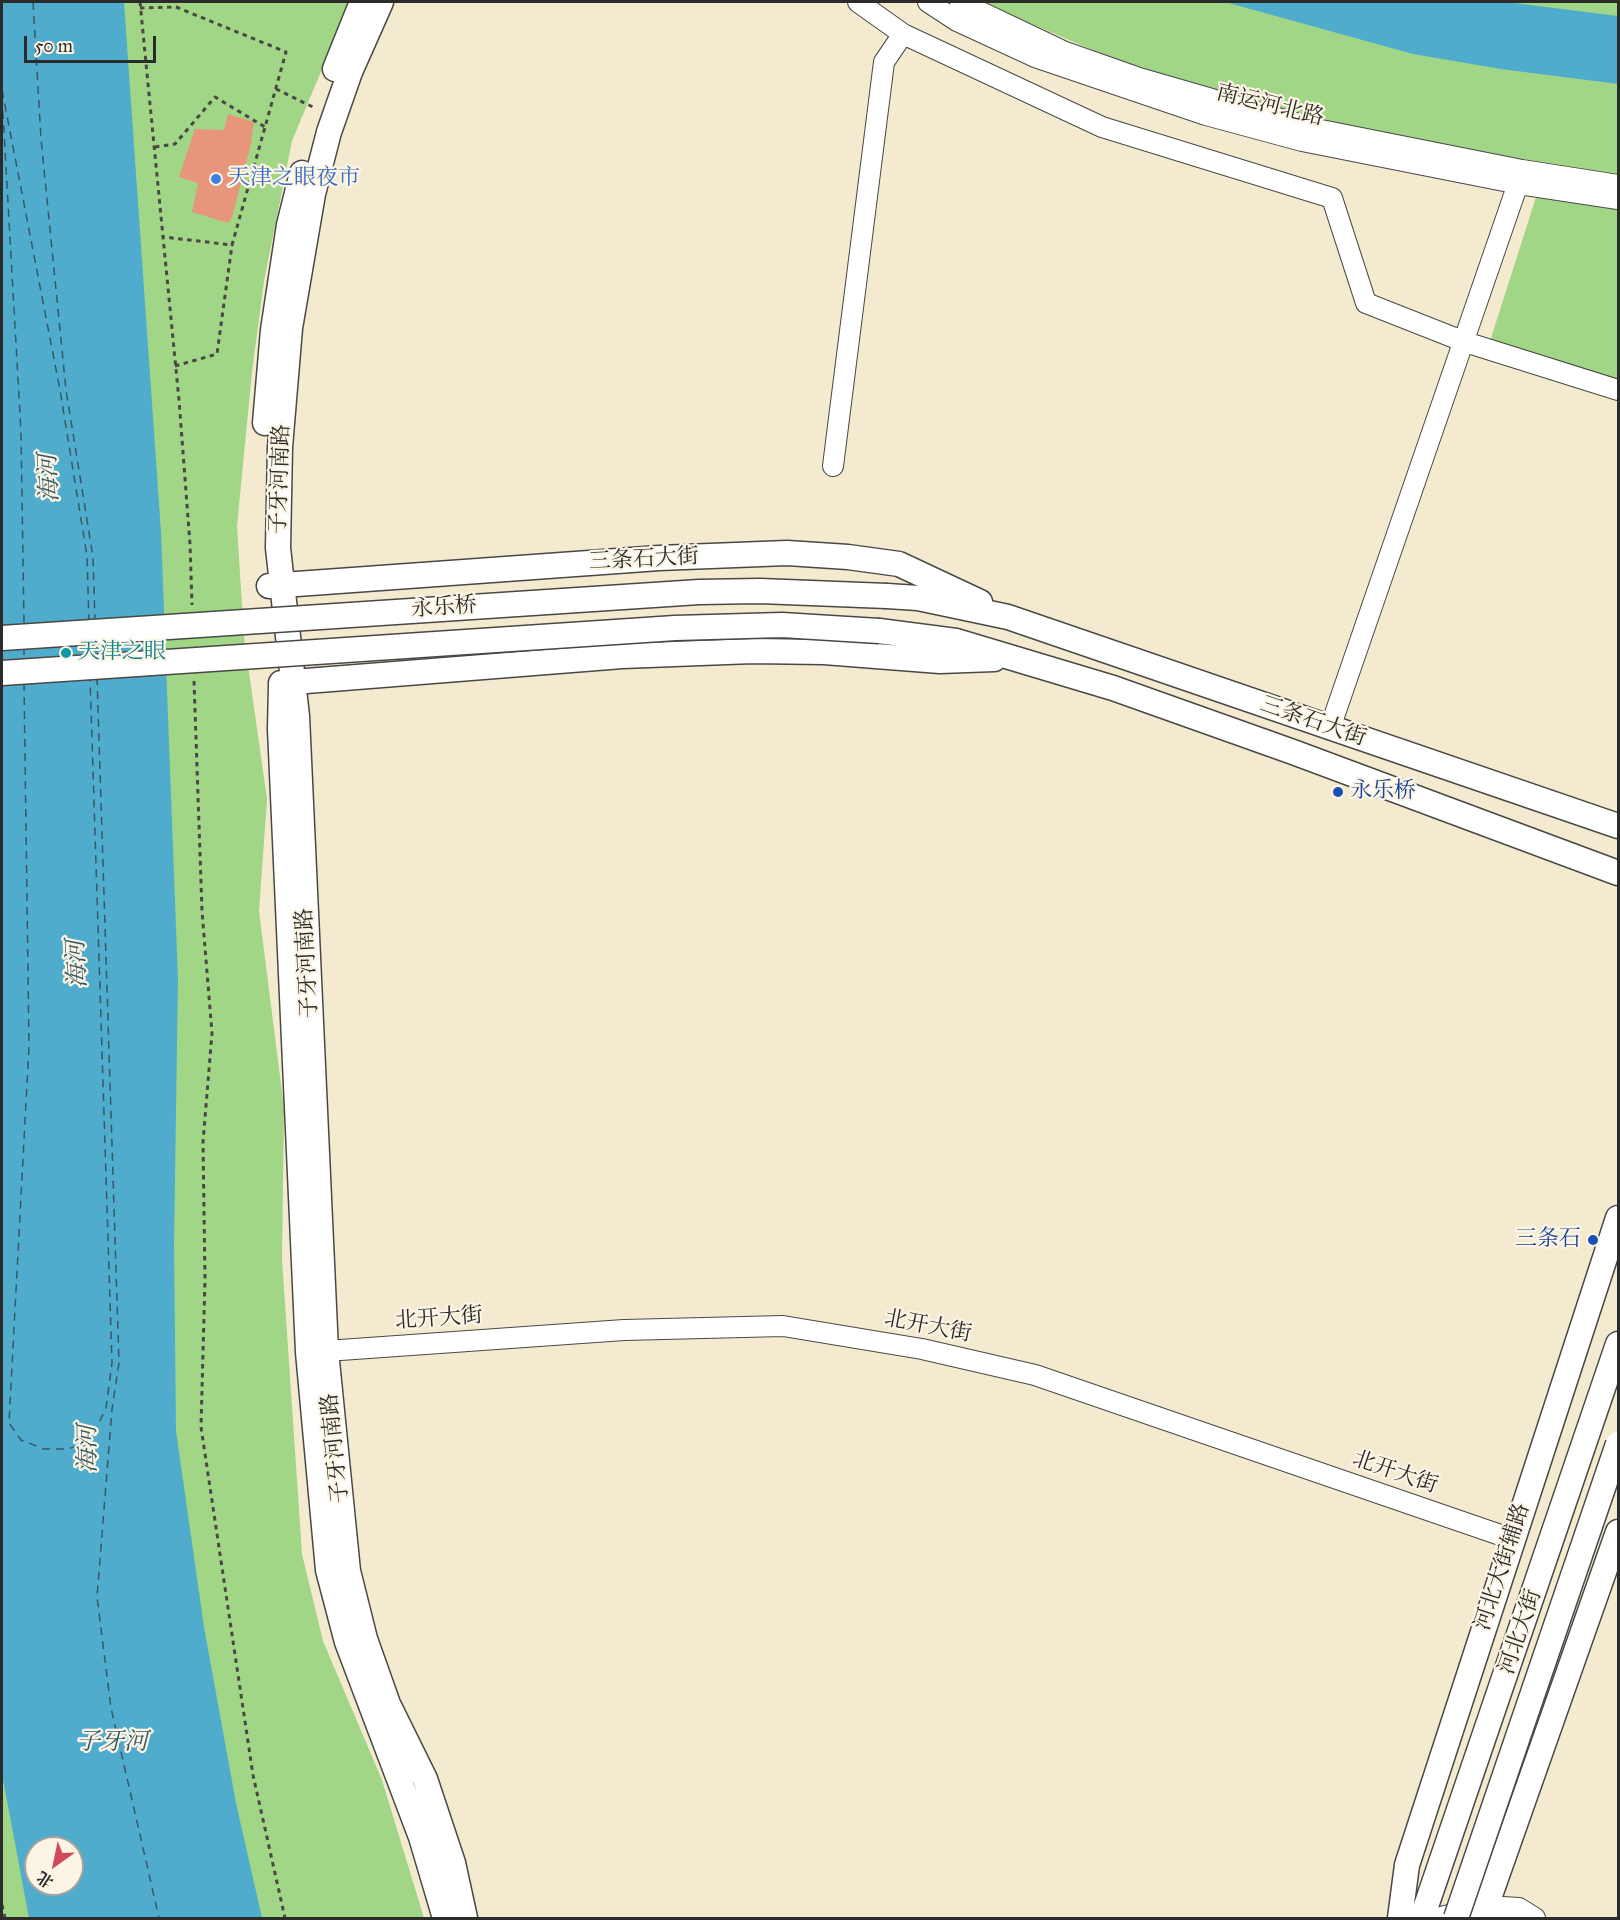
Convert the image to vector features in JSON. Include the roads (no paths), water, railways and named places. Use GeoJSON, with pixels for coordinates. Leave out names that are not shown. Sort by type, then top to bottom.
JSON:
{"type":"FeatureCollection","features":[{"type":"Feature","properties":{"kind":"main road","name":"子牙河南路"},"geometry":{"type":"LineString","coordinates":[[275,585],[263,552],[264,440],[273,330],[289,225],[320,110],[362,2]]}},
{"type":"Feature","properties":{"kind":"main road","name":"子牙河南路"},"geometry":{"type":"LineString","coordinates":[[381,2],[350,72],[329,132],[313,194],[290,328],[280,447],[275,585],[287,682],[280,729],[328,1570],[347,1642],[421,1837],[445,1918]]}},
{"type":"Feature","properties":{"kind":"main road","name":"三条石大街"},"geometry":{"type":"LineString","coordinates":[[275,585],[659,558],[787,553],[848,557],[899,564],[1008,617],[1618,826]]}},
{"type":"Feature","properties":{"kind":"main road","name":"永乐桥"},"geometry":{"type":"LineString","coordinates":[[2,638],[699,592],[760,591],[887,596]]}},
{"type":"Feature","properties":{"kind":"main road","name":"三条石大街"},"geometry":{"type":"LineString","coordinates":[[887,596],[918,598],[1008,617]]}},
{"type":"Feature","properties":{"kind":"main road","name":"永乐桥"},"geometry":{"type":"LineString","coordinates":[[2,673],[675,628],[782,625],[879,632]]}},
{"type":"Feature","properties":{"kind":"main road","name":"三条石大街"},"geometry":{"type":"LineString","coordinates":[[879,632],[956,641],[1113,688],[1293,752],[1618,873]]}},
{"type":"Feature","properties":{"kind":"main road","name":"三条石大街"},"geometry":{"type":"LineString","coordinates":[[287,682],[622,656],[753,651],[824,652],[940,661],[1016,659]]}},
{"type":"Feature","properties":{"kind":"main road","name":"河北大街辅路"},"geometry":{"type":"LineString","coordinates":[[1400,1918],[1407,1865],[1618,1218]]}},
{"type":"Feature","properties":{"kind":"main road","name":"河北大街"},"geometry":{"type":"LineString","coordinates":[[1422,1918],[1618,1344]]}},
{"type":"Feature","properties":{"kind":"main road","name":"子牙河南路"},"geometry":{"type":"LineString","coordinates":[[317,1352],[348,1570],[365,1639],[388,1704],[425,1779],[453,1863],[465,1918]]}},
{"type":"Feature","properties":{"kind":"main road","name":"河北大街"},"geometry":{"type":"LineString","coordinates":[[1456,1918],[1618,1444]]}},
{"type":"Feature","properties":{"kind":"main road"},"geometry":{"type":"LineString","coordinates":[[1485,1914],[1618,1532]]}},
{"type":"Feature","properties":{"kind":"street"},"geometry":{"type":"LineString","coordinates":[[858,2],[903,34],[1102,127],[1332,198],[1366,303],[1465,342],[1618,390]]}},
{"type":"Feature","properties":{"kind":"street","name":"南运河北路"},"geometry":{"type":"LineString","coordinates":[[928,2],[957,21],[1035,57],[1206,115],[1302,141],[1520,177],[1618,184]]}},
{"type":"Feature","properties":{"kind":"street","name":"南运河北路"},"geometry":{"type":"LineString","coordinates":[[960,2],[1065,52],[1136,77],[1316,129],[1618,199]]}},
{"type":"Feature","properties":{"kind":"street"},"geometry":{"type":"LineString","coordinates":[[833,466],[884,62],[903,34]]}},
{"type":"Feature","properties":{"kind":"street"},"geometry":{"type":"LineString","coordinates":[[1330,728],[1520,177]]}},
{"type":"Feature","properties":{"kind":"street","name":"北开大街"},"geometry":{"type":"LineString","coordinates":[[317,1352],[624,1330],[783,1326],[922,1349],[1035,1375],[1512,1539]]}},
{"type":"Feature","properties":{"kind":"street"},"geometry":{"type":"LineString","coordinates":[[1437,1918],[1485,1914],[1519,1908],[1535,1918]]}},
{"type":"Feature","properties":{"kind":"water","name":"子牙河"},"geometry":{"type":"Polygon","coordinates":[[[2,2],[124,2],[161,532],[178,979],[174,1244],[176,1431],[204,1627],[236,1803],[262,1918],[29,1918],[25,1896],[84,1896],[84,1836],[24,1836],[24,1891],[2,1774],[2,2]]]}},
{"type":"Feature","properties":{"kind":"water"},"geometry":{"type":"Polygon","coordinates":[[[1225,2],[1506,2],[1618,16],[1618,84],[1501,69],[1413,54],[1225,2]]]}},
{"type":"Feature","properties":{"kind":"place","name":"天津之眼夜市"},"geometry":{"type":"Point","coordinates":[216,179]}},
{"type":"Feature","properties":{"kind":"place","name":"天津之眼"},"geometry":{"type":"Point","coordinates":[66,653]}},
{"type":"Feature","properties":{"kind":"place","name":"永乐桥"},"geometry":{"type":"Point","coordinates":[1338,792]}},
{"type":"Feature","properties":{"kind":"place","name":"三条石"},"geometry":{"type":"Point","coordinates":[1593,1240]}},
{"type":"Feature","properties":{"kind":"water label","name":"海河"},"geometry":{"type":"Point","coordinates":[50,478]}},
{"type":"Feature","properties":{"kind":"water label","name":"海河"},"geometry":{"type":"Point","coordinates":[78,964]}},
{"type":"Feature","properties":{"kind":"water label","name":"海河"},"geometry":{"type":"Point","coordinates":[89,1449]}}]}
